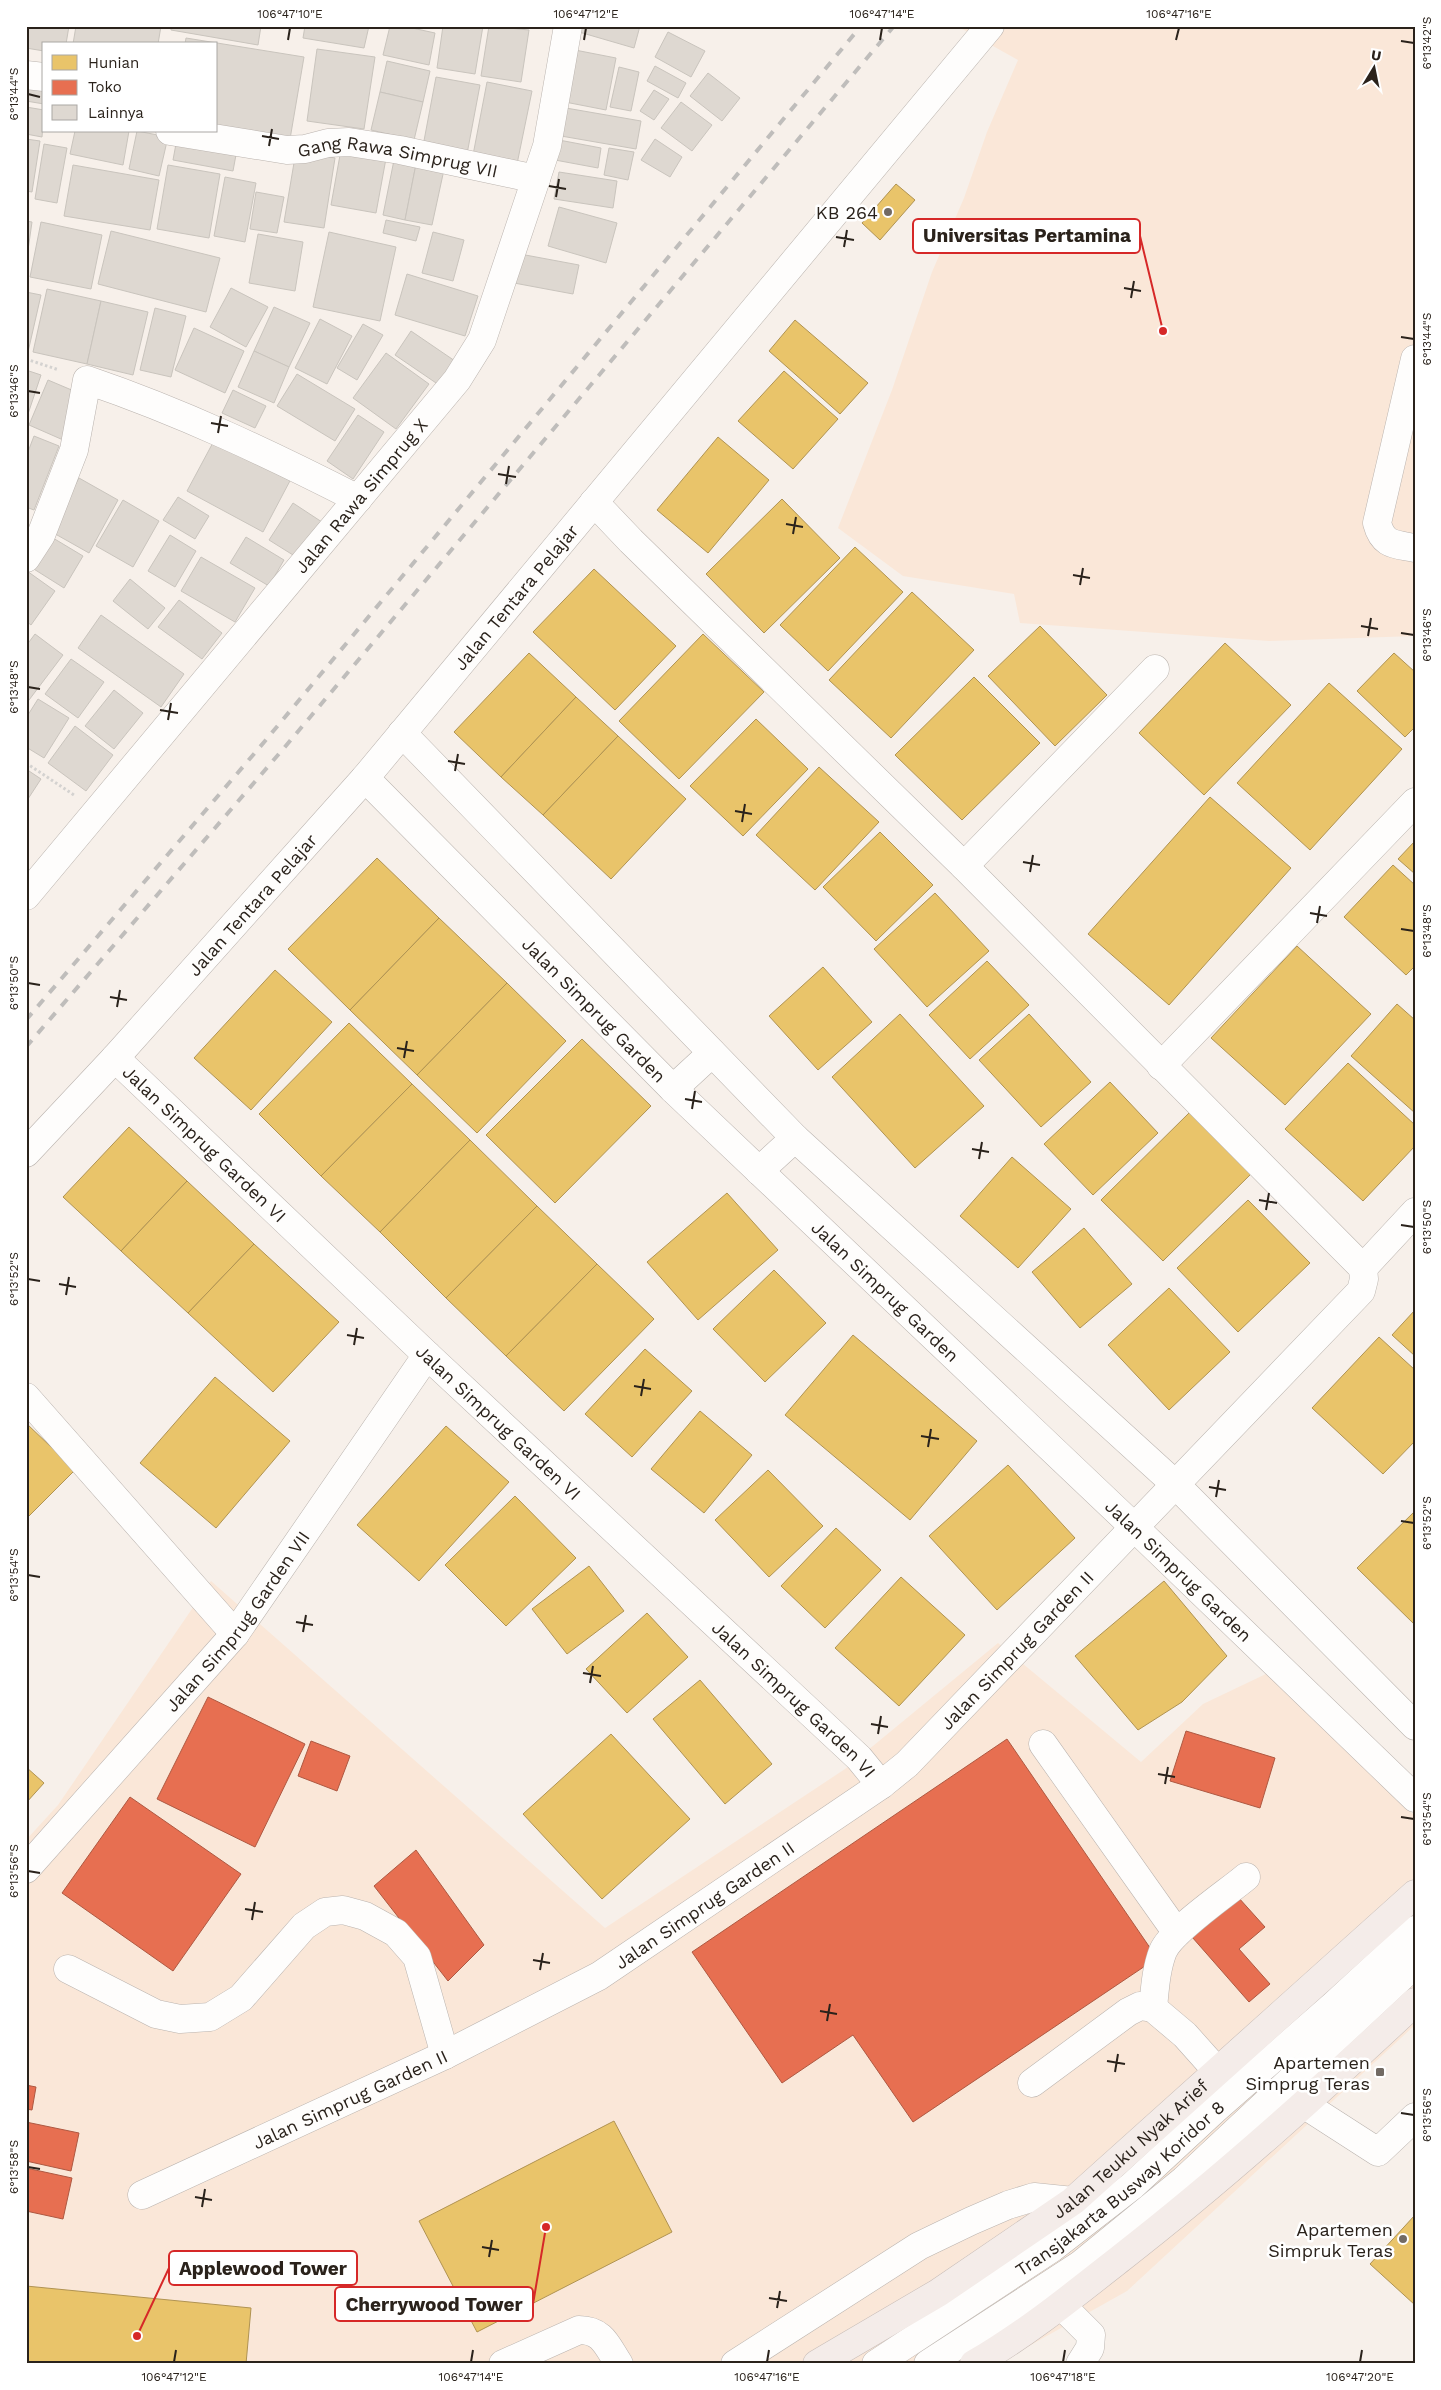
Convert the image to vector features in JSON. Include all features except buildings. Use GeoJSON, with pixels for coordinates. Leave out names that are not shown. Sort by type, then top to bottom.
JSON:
{"type":"FeatureCollection","features":[{"type":"Feature","properties":{"kind":"highway","name":"Jalan Teuku Nyak Arief"},"geometry":{"type":"LineString","coordinates":[[817,2364],[938,2293],[1073,2201],[1415,1894]]}},
{"type":"Feature","properties":{"kind":"highway"},"geometry":{"type":"LineString","coordinates":[[974,2364],[1062,2305],[1149,2236],[1305,2105],[1415,2002]]}},
{"type":"Feature","properties":{"kind":"street","name":"Jalan Rawa Simprug X"},"geometry":{"type":"LineString","coordinates":[[26,896],[457,380],[482,340],[547,146],[568,26]]}},
{"type":"Feature","properties":{"kind":"street","name":"Jalan Tentara Pelajar"},"geometry":{"type":"LineString","coordinates":[[26,1154],[116,1058],[365,778],[990,26]]}},
{"type":"Feature","properties":{"kind":"street"},"geometry":{"type":"LineString","coordinates":[[26,75],[42,77]]}},
{"type":"Feature","properties":{"kind":"street","name":"Gang Rawa Simprug VII"},"geometry":{"type":"LineString","coordinates":[[176,132],[287,150],[349,142],[400,150],[536,179]]}},
{"type":"Feature","properties":{"kind":"street"},"geometry":{"type":"LineString","coordinates":[[1415,359],[1377,523],[1380,533],[1387,542],[1415,548]]}},
{"type":"Feature","properties":{"kind":"street"},"geometry":{"type":"LineString","coordinates":[[26,558],[41,535],[74,450],[87,380],[141,399],[260,449],[358,499]]}},
{"type":"Feature","properties":{"kind":"street"},"geometry":{"type":"LineString","coordinates":[[594,502],[631,542],[964,866],[1363,1268],[1364,1280],[1361,1291],[1175,1484]]}},
{"type":"Feature","properties":{"kind":"street"},"geometry":{"type":"LineString","coordinates":[[964,866],[1155,669]]}},
{"type":"Feature","properties":{"kind":"street"},"geometry":{"type":"LineString","coordinates":[[402,733],[795,1138],[1175,1484],[1415,1726]]}},
{"type":"Feature","properties":{"kind":"street","name":"Jalan Simprug Garden"},"geometry":{"type":"LineString","coordinates":[[365,778],[673,1089],[1134,1527],[1415,1798]]}},
{"type":"Feature","properties":{"kind":"street"},"geometry":{"type":"LineString","coordinates":[[1161,1066],[1415,802]]}},
{"type":"Feature","properties":{"kind":"street"},"geometry":{"type":"LineString","coordinates":[[673,1089],[712,1052]]}},
{"type":"Feature","properties":{"kind":"street","name":"Jalan Simprug Garden VI"},"geometry":{"type":"LineString","coordinates":[[116,1058],[427,1355],[859,1758],[881,1785]]}},
{"type":"Feature","properties":{"kind":"street"},"geometry":{"type":"LineString","coordinates":[[760,1171],[795,1138]]}},
{"type":"Feature","properties":{"kind":"street"},"geometry":{"type":"LineString","coordinates":[[1363,1268],[1415,1212]]}},
{"type":"Feature","properties":{"kind":"street","name":"Jalan Simprug Garden VII"},"geometry":{"type":"LineString","coordinates":[[26,1869],[235,1634],[427,1355]]}},
{"type":"Feature","properties":{"kind":"street"},"geometry":{"type":"LineString","coordinates":[[26,1397],[235,1634]]}},
{"type":"Feature","properties":{"kind":"street","name":"Jalan Simprug Garden II"},"geometry":{"type":"LineString","coordinates":[[142,2195],[445,2055],[599,1976],[881,1785],[907,1764],[1175,1484]]}},
{"type":"Feature","properties":{"kind":"street"},"geometry":{"type":"LineString","coordinates":[[1042,1744],[1177,1933]]}},
{"type":"Feature","properties":{"kind":"street"},"geometry":{"type":"LineString","coordinates":[[1153,2008],[1158,1968],[1164,1949],[1177,1933],[1246,1877]]}},
{"type":"Feature","properties":{"kind":"street"},"geometry":{"type":"LineString","coordinates":[[68,1969],[156,2014],[180,2019],[210,2017],[241,1998],[304,1926],[325,1912],[343,1910],[365,1916],[396,1933],[417,1957],[445,2055]]}},
{"type":"Feature","properties":{"kind":"street","name":"Transjakarta Busway Koridor 8"},"geometry":{"type":"LineString","coordinates":[[876,2364],[1052,2248],[1132,2186],[1415,1930]]}},
{"type":"Feature","properties":{"kind":"street","name":"Transjakarta Busway Koridor 8"},"geometry":{"type":"LineString","coordinates":[[928,2364],[1080,2265],[1184,2180],[1415,1964]]}},
{"type":"Feature","properties":{"kind":"street"},"geometry":{"type":"LineString","coordinates":[[1032,2083],[1128,2012],[1140,2006],[1153,2008],[1185,2035],[1218,2072]]}},
{"type":"Feature","properties":{"kind":"street"},"geometry":{"type":"LineString","coordinates":[[1305,2105],[1378,2152],[1415,2117]]}},
{"type":"Feature","properties":{"kind":"street"},"geometry":{"type":"LineString","coordinates":[[735,2364],[919,2246],[1008,2205],[1034,2197],[1073,2201]]}},
{"type":"Feature","properties":{"kind":"street"},"geometry":{"type":"LineString","coordinates":[[1062,2305],[1091,2335],[1085,2356]]}},
{"type":"Feature","properties":{"kind":"street"},"geometry":{"type":"LineString","coordinates":[[503,2364],[579,2330],[591,2330],[600,2335],[619,2364]]}},
{"type":"Feature","properties":{"kind":"path"},"geometry":{"type":"LineString","coordinates":[[26,763],[96,811]]}},
{"type":"Feature","properties":{"kind":"shaded area"},"geometry":{"type":"Polygon","coordinates":[[[957,26],[1415,26],[1415,636],[1269,641],[1020,623],[1014,594],[903,576],[838,528],[892,390],[932,272],[964,198],[987,132],[1018,60],[957,26]]]}},
{"type":"Feature","properties":{"kind":"shaded area"},"geometry":{"type":"Polygon","coordinates":[[[211,1581],[605,1928],[845,1769],[998,1643],[1141,1762],[1203,1704],[1268,1673],[1415,1816],[1415,2025],[1127,2291],[997,2364],[26,2364],[26,1840],[58,1805],[211,1581]]]}},
{"type":"Feature","properties":{"kind":"railway"},"geometry":{"type":"LineString","coordinates":[[26,1020],[265,741],[861,26]]}},
{"type":"Feature","properties":{"kind":"railway"},"geometry":{"type":"LineString","coordinates":[[26,1047],[284,748],[894,26]]}},
{"type":"Feature","properties":{"kind":"place","name":"KB 264"},"geometry":{"type":"Point","coordinates":[888,212]}},
{"type":"Feature","properties":{"kind":"place","name":"Universitas Pertamina"},"geometry":{"type":"Point","coordinates":[1163,331]}},
{"type":"Feature","properties":{"kind":"place","name":"Apartemen Simprug Teras"},"geometry":{"type":"Point","coordinates":[1380,2072]}},
{"type":"Feature","properties":{"kind":"place","name":"Cherrywood Tower"},"geometry":{"type":"Point","coordinates":[546,2227]}},
{"type":"Feature","properties":{"kind":"place","name":"Apartemen Simpruk Teras"},"geometry":{"type":"Point","coordinates":[1403,2239]}},
{"type":"Feature","properties":{"kind":"place","name":"Applewood Tower"},"geometry":{"type":"Point","coordinates":[137,2336]}}]}
